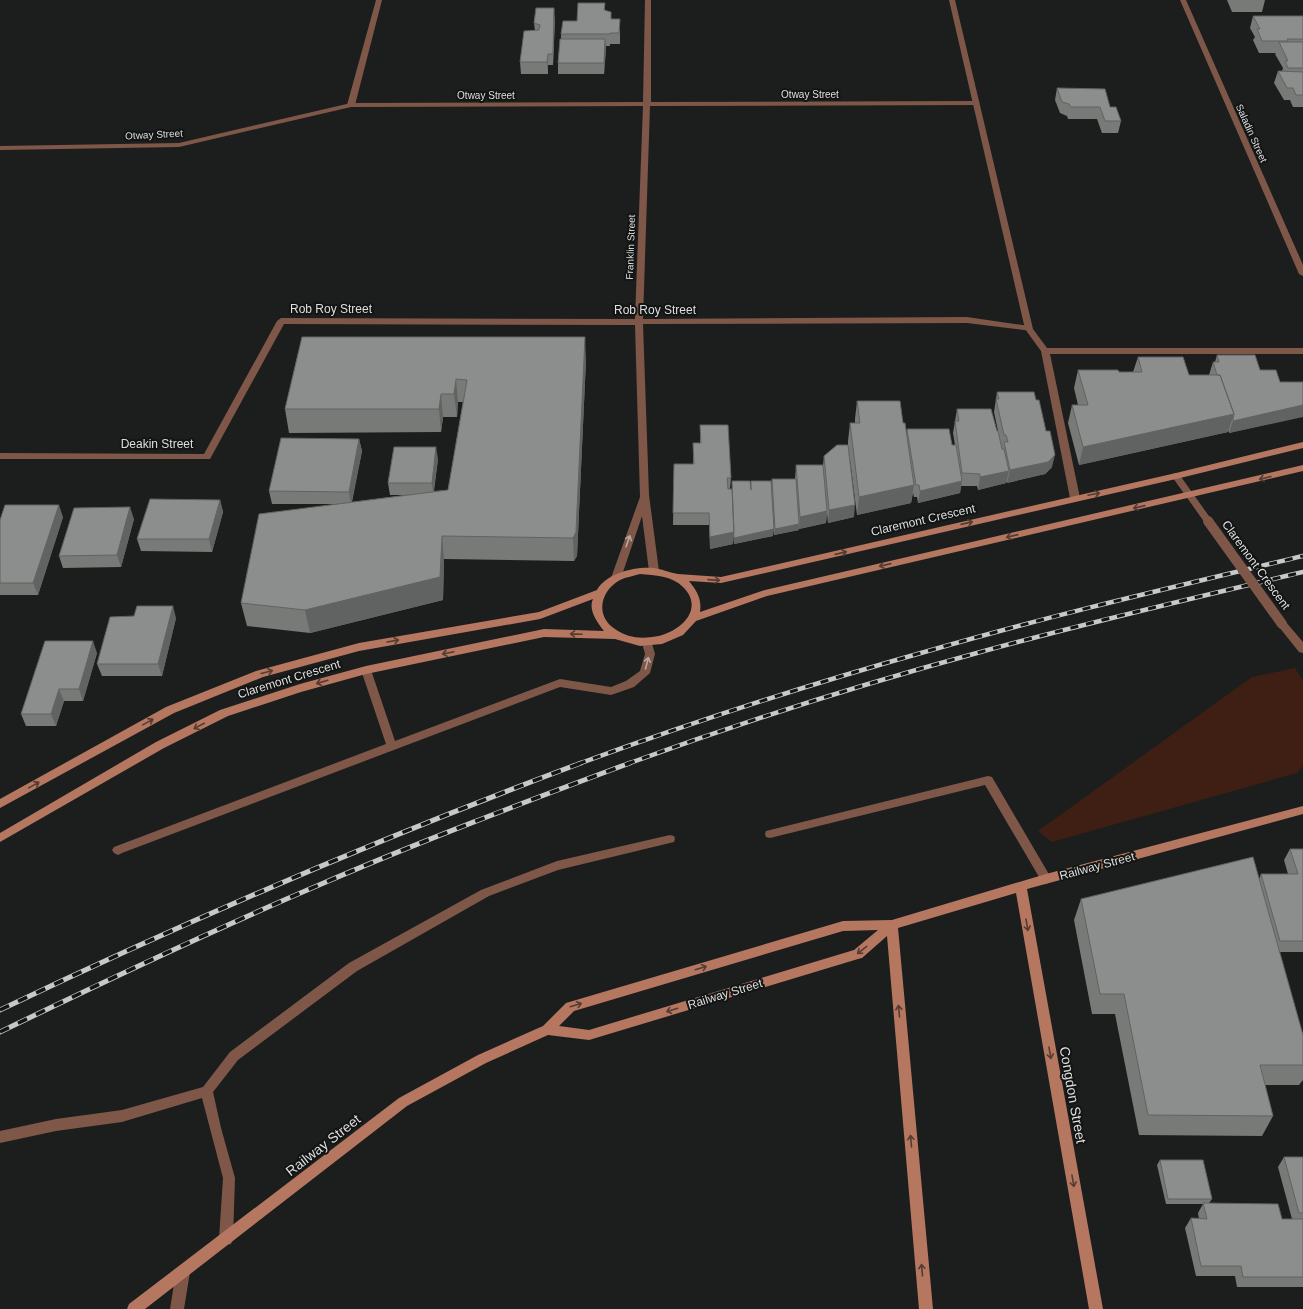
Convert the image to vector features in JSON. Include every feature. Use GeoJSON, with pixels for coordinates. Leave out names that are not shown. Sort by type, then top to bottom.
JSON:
{"type":"FeatureCollection","features":[{"type":"Feature","properties":{"kind":"main road","name":"Claremont Crescent"},"geometry":{"type":"LineString","coordinates":[[675,577],[721,580],[1176,476],[1303,445]]}},
{"type":"Feature","properties":{"kind":"main road"},"geometry":{"type":"LineString","coordinates":[[693,618],[765,593],[1190,496],[1303,468]]}},
{"type":"Feature","properties":{"kind":"main road"},"geometry":{"type":"LineString","coordinates":[[654,571],[675,577],[686,585],[693,595],[696,606],[693,618],[686,628],[676,635],[647,643],[630,641],[615,635],[604,627],[597,616],[596,604],[599,593],[606,584],[628,573],[654,571]]}},
{"type":"Feature","properties":{"kind":"main road","name":"Claremont Crescent"},"geometry":{"type":"LineString","coordinates":[[0,804],[170,710],[260,674],[359,647],[540,615],[599,593]]}},
{"type":"Feature","properties":{"kind":"main road","name":"Claremont Crescent"},"geometry":{"type":"LineString","coordinates":[[0,838],[160,745],[224,713],[300,688],[366,670],[544,633],[615,635]]}},
{"type":"Feature","properties":{"kind":"main road","name":"Railway Street"},"geometry":{"type":"LineString","coordinates":[[134,1309],[403,1102],[482,1059],[547,1030],[570,1007],[842,926],[892,925],[1046,879],[1303,810]]}},
{"type":"Feature","properties":{"kind":"main road","name":"Congdon Street"},"geometry":{"type":"LineString","coordinates":[[1021,886],[1096,1309]]}},
{"type":"Feature","properties":{"kind":"main road"},"geometry":{"type":"LineString","coordinates":[[892,925],[926,1309]]}},
{"type":"Feature","properties":{"kind":"main road","name":"Railway Street"},"geometry":{"type":"LineString","coordinates":[[547,1030],[589,1035],[858,954],[892,925]]}},
{"type":"Feature","properties":{"kind":"street"},"geometry":{"type":"LineString","coordinates":[[351,105],[379,0]]}},
{"type":"Feature","properties":{"kind":"street","name":"Franklin Street"},"geometry":{"type":"LineString","coordinates":[[648,0],[647,104],[639,322],[644,495],[654,571]]}},
{"type":"Feature","properties":{"kind":"street"},"geometry":{"type":"LineString","coordinates":[[952,0],[1029,329],[1045,351],[1075,498]]}},
{"type":"Feature","properties":{"kind":"street","name":"Saladin Street"},"geometry":{"type":"LineString","coordinates":[[1183,0],[1303,274]]}},
{"type":"Feature","properties":{"kind":"street","name":"Otway Street"},"geometry":{"type":"LineString","coordinates":[[0,148],[180,145],[351,105],[976,103]]}},
{"type":"Feature","properties":{"kind":"street","name":"Rob Roy Street"},"geometry":{"type":"LineString","coordinates":[[281,321],[639,322],[967,320],[1029,329]]}},
{"type":"Feature","properties":{"kind":"street","name":"Deakin Street"},"geometry":{"type":"LineString","coordinates":[[0,456],[207,457],[281,321]]}},
{"type":"Feature","properties":{"kind":"street"},"geometry":{"type":"LineString","coordinates":[[1045,351],[1303,351]]}},
{"type":"Feature","properties":{"kind":"street","name":"Claremont Crescent"},"geometry":{"type":"LineString","coordinates":[[1176,476],[1282,624],[1303,649]]}},
{"type":"Feature","properties":{"kind":"street","name":"Franklin Street"},"geometry":{"type":"LineString","coordinates":[[616,578],[644,495]]}},
{"type":"Feature","properties":{"kind":"street"},"geometry":{"type":"LineString","coordinates":[[118,850],[560,684],[612,691],[630,684],[645,673],[650,654],[647,643]]}},
{"type":"Feature","properties":{"kind":"street"},"geometry":{"type":"LineString","coordinates":[[366,670],[392,747]]}},
{"type":"Feature","properties":{"kind":"street"},"geometry":{"type":"LineString","coordinates":[[770,834],[988,780],[1046,879]]}},
{"type":"Feature","properties":{"kind":"street"},"geometry":{"type":"LineString","coordinates":[[0,1137],[56,1125],[122,1116],[207,1091],[234,1056],[354,967],[485,893],[557,866],[670,839]]}},
{"type":"Feature","properties":{"kind":"street"},"geometry":{"type":"LineString","coordinates":[[207,1091],[215,1128],[229,1178],[226,1239]]}},
{"type":"Feature","properties":{"kind":"street"},"geometry":{"type":"LineString","coordinates":[[177,1309],[183,1272]]}},
{"type":"Feature","properties":{"kind":"shaded area"},"geometry":{"type":"Polygon","coordinates":[[[1295,668],[1303,681],[1303,766],[1297,773],[1052,842],[1038,831],[1252,677],[1295,668]]]}},
{"type":"Feature","properties":{"kind":"building"},"geometry":{"type":"Polygon","coordinates":[[[578,3],[605,3],[604,10],[611,12],[611,19],[620,19],[619,33],[561,34],[563,21],[577,21],[578,3]]]}},
{"type":"Feature","properties":{"kind":"building"},"geometry":{"type":"Polygon","coordinates":[[[536,8],[554,8],[553,54],[548,54],[547,62],[520,62],[524,31],[539,30],[540,25],[534,23],[536,8]]]}},
{"type":"Feature","properties":{"kind":"building"},"geometry":{"type":"Polygon","coordinates":[[[1253,16],[1303,16],[1303,39],[1287,39],[1288,41],[1262,41],[1257,29],[1260,29],[1253,16]]]}},
{"type":"Feature","properties":{"kind":"building"},"geometry":{"type":"Polygon","coordinates":[[[560,39],[605,39],[604,63],[558,63],[560,39]]]}},
{"type":"Feature","properties":{"kind":"building"},"geometry":{"type":"Polygon","coordinates":[[[1279,42],[1303,42],[1303,68],[1288,68],[1285,61],[1288,61],[1279,42]]]}},
{"type":"Feature","properties":{"kind":"building"},"geometry":{"type":"Polygon","coordinates":[[[1278,71],[1303,72],[1303,95],[1296,95],[1293,88],[1287,88],[1278,71]]]}},
{"type":"Feature","properties":{"kind":"building"},"geometry":{"type":"Polygon","coordinates":[[[1057,88],[1105,89],[1110,107],[1116,107],[1121,121],[1105,121],[1100,107],[1071,107],[1069,104],[1062,102],[1057,88]]]}},
{"type":"Feature","properties":{"kind":"building"},"geometry":{"type":"Polygon","coordinates":[[[302,337],[585,337],[576,532],[573,538],[442,536],[440,577],[305,610],[241,603],[259,514],[448,490],[467,380],[456,379],[454,394],[441,394],[439,409],[285,409],[302,337]]]}},
{"type":"Feature","properties":{"kind":"building"},"geometry":{"type":"Polygon","coordinates":[[[1217,355],[1255,355],[1260,370],[1276,370],[1280,382],[1303,382],[1303,405],[1233,421],[1234,414],[1220,375],[1217,375],[1213,362],[1219,362],[1217,355]]]}},
{"type":"Feature","properties":{"kind":"building"},"geometry":{"type":"Polygon","coordinates":[[[1138,357],[1183,357],[1189,375],[1220,375],[1234,414],[1083,447],[1072,405],[1088,405],[1078,370],[1118,370],[1119,372],[1142,372],[1138,357]]]}},
{"type":"Feature","properties":{"kind":"building"},"geometry":{"type":"Polygon","coordinates":[[[997,392],[1034,392],[1036,400],[1039,400],[1046,431],[1050,431],[1055,455],[1048,462],[1010,470],[1004,442],[1008,442],[1006,435],[1004,435],[996,399],[999,399],[997,392]]]}},
{"type":"Feature","properties":{"kind":"building"},"geometry":{"type":"Polygon","coordinates":[[[857,401],[900,401],[903,423],[905,423],[914,485],[859,497],[850,423],[860,423],[857,401]]]}},
{"type":"Feature","properties":{"kind":"building"},"geometry":{"type":"Polygon","coordinates":[[[957,409],[991,409],[1002,449],[1004,449],[1009,471],[980,477],[980,474],[962,473],[955,421],[959,421],[957,409]]]}},
{"type":"Feature","properties":{"kind":"building"},"geometry":{"type":"Polygon","coordinates":[[[700,425],[728,425],[731,478],[727,478],[728,489],[732,489],[734,532],[710,537],[709,513],[673,513],[674,464],[694,464],[693,443],[701,443],[700,425]]]}},
{"type":"Feature","properties":{"kind":"building"},"geometry":{"type":"Polygon","coordinates":[[[907,429],[949,429],[952,445],[956,445],[962,481],[920,491],[919,485],[916,485],[907,429]]]}},
{"type":"Feature","properties":{"kind":"building"},"geometry":{"type":"Polygon","coordinates":[[[281,438],[359,439],[349,492],[269,491],[281,438]]]}},
{"type":"Feature","properties":{"kind":"building"},"geometry":{"type":"Polygon","coordinates":[[[837,445],[848,445],[855,505],[829,510],[824,456],[837,445]]]}},
{"type":"Feature","properties":{"kind":"building"},"geometry":{"type":"Polygon","coordinates":[[[394,447],[436,447],[432,483],[388,483],[394,447]]]}},
{"type":"Feature","properties":{"kind":"building"},"geometry":{"type":"Polygon","coordinates":[[[796,465],[823,465],[827,511],[800,517],[796,465]]]}},
{"type":"Feature","properties":{"kind":"building"},"geometry":{"type":"Polygon","coordinates":[[[772,479],[796,479],[799,524],[775,529],[772,479]]]}},
{"type":"Feature","properties":{"kind":"building"},"geometry":{"type":"Polygon","coordinates":[[[732,481],[750,481],[751,490],[751,481],[771,481],[774,529],[734,538],[732,481]]]}},
{"type":"Feature","properties":{"kind":"building"},"geometry":{"type":"Polygon","coordinates":[[[150,499],[220,500],[209,539],[137,539],[150,499]]]}},
{"type":"Feature","properties":{"kind":"building"},"geometry":{"type":"Polygon","coordinates":[[[5,505],[59,505],[33,583],[0,583],[0,520],[5,505]]]}},
{"type":"Feature","properties":{"kind":"building"},"geometry":{"type":"Polygon","coordinates":[[[130,507],[117,555],[59,556],[74,508],[130,507]]]}},
{"type":"Feature","properties":{"kind":"building"},"geometry":{"type":"Polygon","coordinates":[[[137,606],[173,606],[158,664],[97,664],[110,617],[134,616],[137,606]]]}},
{"type":"Feature","properties":{"kind":"building"},"geometry":{"type":"Polygon","coordinates":[[[45,641],[93,641],[79,689],[59,689],[51,714],[21,714],[45,641]]]}},
{"type":"Feature","properties":{"kind":"building"},"geometry":{"type":"Polygon","coordinates":[[[1290,849],[1303,849],[1303,941],[1280,941],[1261,874],[1298,874],[1290,849]]]}},
{"type":"Feature","properties":{"kind":"building"},"geometry":{"type":"Polygon","coordinates":[[[1253,857],[1303,1035],[1303,1065],[1260,1065],[1273,1116],[1148,1115],[1124,994],[1100,994],[1081,899],[1253,857]]]}},
{"type":"Feature","properties":{"kind":"building"},"geometry":{"type":"Polygon","coordinates":[[[1284,1157],[1303,1157],[1303,1213],[1299,1213],[1284,1157]]]}},
{"type":"Feature","properties":{"kind":"building"},"geometry":{"type":"Polygon","coordinates":[[[1160,1160],[1203,1160],[1212,1199],[1168,1199],[1160,1160]]]}},
{"type":"Feature","properties":{"kind":"building"},"geometry":{"type":"Polygon","coordinates":[[[1203,1203],[1278,1204],[1282,1219],[1303,1219],[1303,1277],[1243,1277],[1241,1266],[1201,1266],[1191,1218],[1207,1219],[1203,1203]]]}},
{"type":"Feature","properties":{"kind":"railway"},"geometry":{"type":"LineString","coordinates":[[578,764],[752,704],[884,664],[1068,613],[1303,556]]}},
{"type":"Feature","properties":{"kind":"railway"},"geometry":{"type":"LineString","coordinates":[[627,764],[757,719],[933,665],[1099,621],[1303,572]]}},
{"type":"Feature","properties":{"kind":"railway"},"geometry":{"type":"LineString","coordinates":[[0,1010],[144,943],[288,880],[434,820],[581,763]]}},
{"type":"Feature","properties":{"kind":"railway"},"geometry":{"type":"LineString","coordinates":[[0,1032],[238,920],[319,885],[435,837],[630,763]]}}]}
